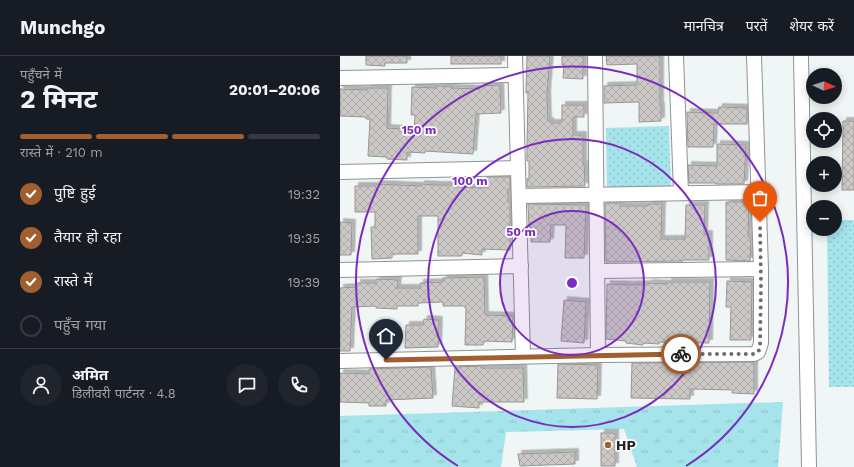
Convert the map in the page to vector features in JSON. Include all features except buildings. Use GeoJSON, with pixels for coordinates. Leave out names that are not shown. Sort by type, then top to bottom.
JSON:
{"type":"FeatureCollection","features":[{"type":"Feature","properties":{"kind":"street"},"geometry":{"type":"LineString","coordinates":[[515,56],[523,356]]}},
{"type":"Feature","properties":{"kind":"street"},"geometry":{"type":"LineString","coordinates":[[595,56],[598,355]]}},
{"type":"Feature","properties":{"kind":"street"},"geometry":{"type":"LineString","coordinates":[[676,56],[681,193]]}},
{"type":"Feature","properties":{"kind":"street"},"geometry":{"type":"LineString","coordinates":[[340,361],[523,356],[754,354],[758,352],[761,343],[761,269],[754,56]]}},
{"type":"Feature","properties":{"kind":"street"},"geometry":{"type":"LineString","coordinates":[[794,56],[801,467]]}},
{"type":"Feature","properties":{"kind":"street"},"geometry":{"type":"LineString","coordinates":[[801,56],[809,467]]}},
{"type":"Feature","properties":{"kind":"street"},"geometry":{"type":"LineString","coordinates":[[340,78],[515,75]]}},
{"type":"Feature","properties":{"kind":"street"},"geometry":{"type":"LineString","coordinates":[[340,172],[518,168]]}},
{"type":"Feature","properties":{"kind":"street"},"geometry":{"type":"LineString","coordinates":[[519,196],[759,192]]}},
{"type":"Feature","properties":{"kind":"street"},"geometry":{"type":"LineString","coordinates":[[340,270],[521,266]]}},
{"type":"Feature","properties":{"kind":"street"},"geometry":{"type":"LineString","coordinates":[[597,271],[761,269]]}},
{"type":"Feature","properties":{"kind":"green space"},"geometry":{"type":"Polygon","coordinates":[[[669,126],[671,190],[607,191],[606,128],[669,126]]]}},
{"type":"Feature","properties":{"kind":"green space"},"geometry":{"type":"Polygon","coordinates":[[[842,220],[854,220],[854,387],[829,387],[827,236],[842,236],[842,220]]]}},
{"type":"Feature","properties":{"kind":"green space"},"geometry":{"type":"Polygon","coordinates":[[[783,402],[778,467],[637,467],[624,429],[506,432],[501,467],[340,467],[340,416],[783,402]]]}},
{"type":"Feature","properties":{"kind":"way so far"},"geometry":{"type":"LineString","coordinates":[[681,354],[754,354],[758,352],[761,343],[760,222]]}},
{"type":"Feature","properties":{"kind":"place","name":"HP"},"geometry":{"type":"Point","coordinates":[608,445]}},
{"type":"Feature","properties":{"kind":"route"},"geometry":{"type":"LineString","coordinates":[[386,360],[681,354]]}}]}
